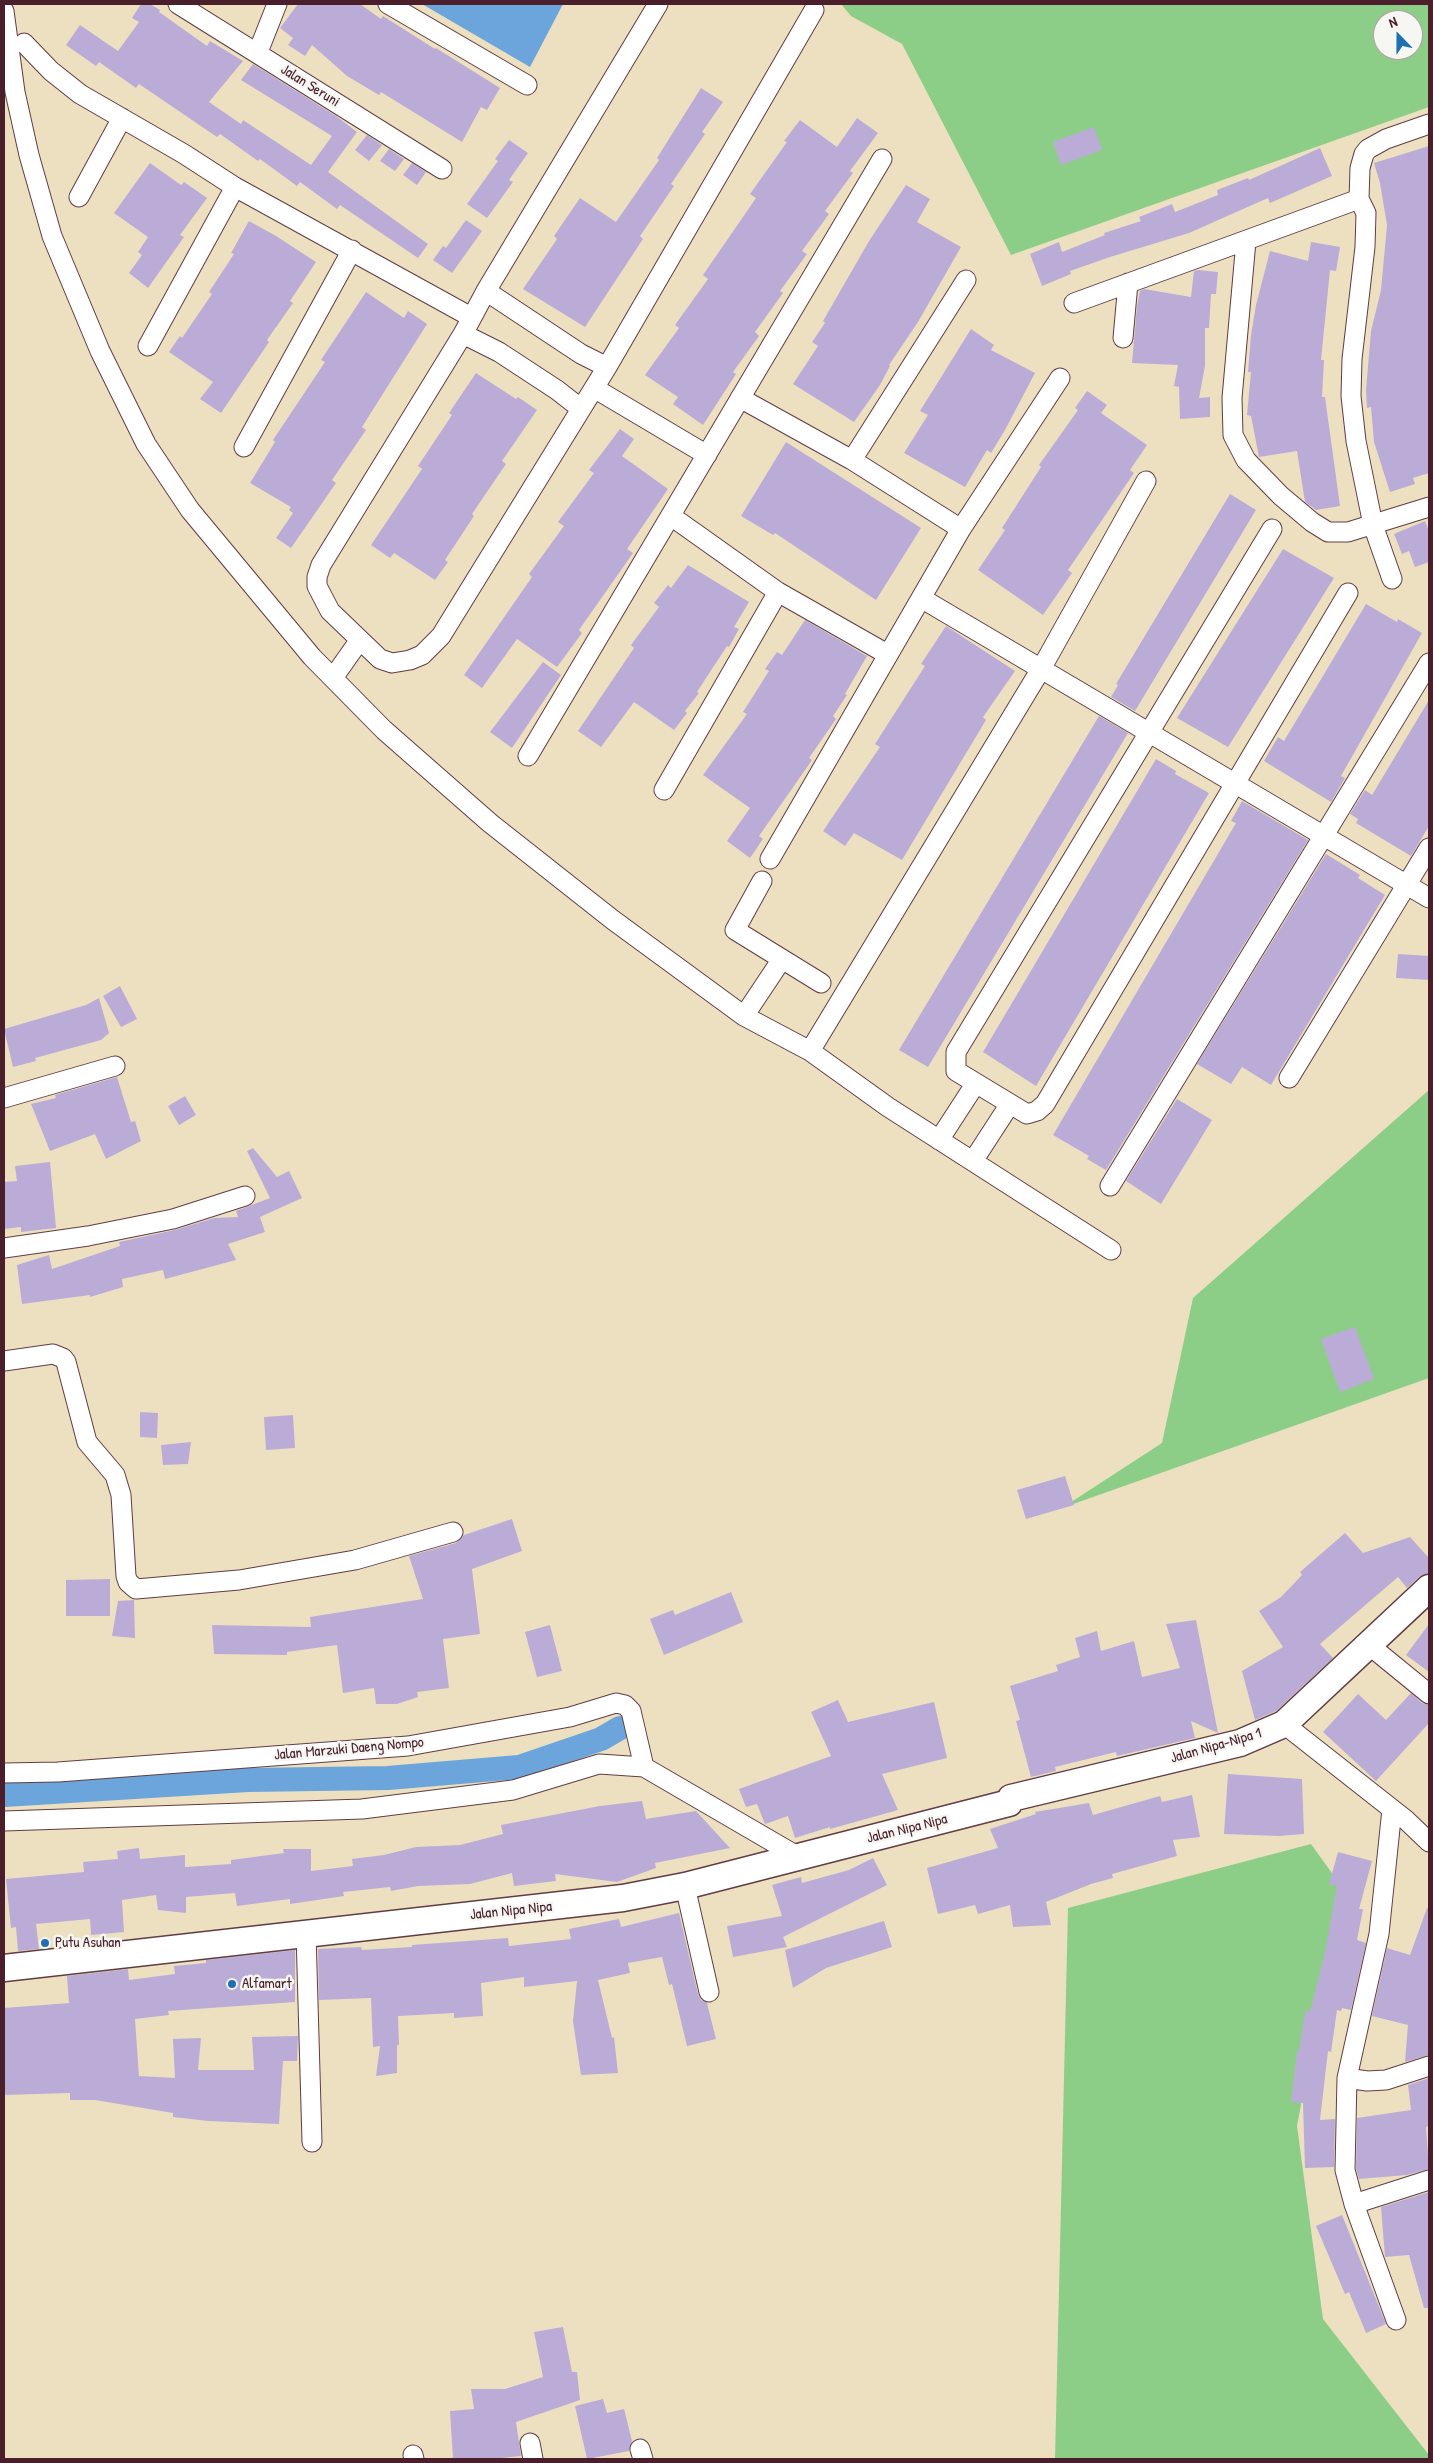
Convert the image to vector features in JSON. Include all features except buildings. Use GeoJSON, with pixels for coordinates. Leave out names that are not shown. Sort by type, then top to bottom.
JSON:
{"type":"FeatureCollection","features":[{"type":"Feature","properties":{"kind":"street","name":"Jalan Seruni"},"geometry":{"type":"LineString","coordinates":[[178,4],[258,52],[442,170]]}},
{"type":"Feature","properties":{"kind":"street"},"geometry":{"type":"LineString","coordinates":[[258,52],[277,4]]}},
{"type":"Feature","properties":{"kind":"street"},"geometry":{"type":"LineString","coordinates":[[388,4],[527,85]]}},
{"type":"Feature","properties":{"kind":"street"},"geometry":{"type":"LineString","coordinates":[[658,4],[486,291],[463,334],[320,565],[317,577],[322,597],[330,611],[359,641],[380,659],[392,662],[422,655],[440,636],[594,388],[814,10]]}},
{"type":"Feature","properties":{"kind":"street"},"geometry":{"type":"LineString","coordinates":[[4,11],[15,92],[29,155],[52,236],[100,351],[146,444],[190,510],[312,657],[384,730],[490,823],[613,920],[744,1016],[810,1052],[888,1107],[1111,1250]]}},
{"type":"Feature","properties":{"kind":"street"},"geometry":{"type":"LineString","coordinates":[[24,43],[66,85],[235,186],[471,317]]}},
{"type":"Feature","properties":{"kind":"street"},"geometry":{"type":"LineString","coordinates":[[80,197],[122,118]]}},
{"type":"Feature","properties":{"kind":"street"},"geometry":{"type":"LineString","coordinates":[[1392,579],[1373,525],[1356,441],[1351,396],[1352,359],[1366,237],[1366,213],[1359,199],[1360,168],[1364,154],[1368,149],[1386,139],[1429,124]]}},
{"type":"Feature","properties":{"kind":"street"},"geometry":{"type":"LineString","coordinates":[[528,756],[882,159]]}},
{"type":"Feature","properties":{"kind":"street"},"geometry":{"type":"LineString","coordinates":[[148,346],[235,186]]}},
{"type":"Feature","properties":{"kind":"street"},"geometry":{"type":"LineString","coordinates":[[1074,303],[1359,199]]}},
{"type":"Feature","properties":{"kind":"street"},"geometry":{"type":"LineString","coordinates":[[1246,241],[1232,398],[1232,427],[1238,448],[1258,473],[1328,532],[1340,534],[1429,506]]}},
{"type":"Feature","properties":{"kind":"street"},"geometry":{"type":"LineString","coordinates":[[244,447],[352,250]]}},
{"type":"Feature","properties":{"kind":"street"},"geometry":{"type":"LineString","coordinates":[[852,460],[966,280]]}},
{"type":"Feature","properties":{"kind":"street"},"geometry":{"type":"LineString","coordinates":[[1123,338],[1128,283]]}},
{"type":"Feature","properties":{"kind":"street"},"geometry":{"type":"LineString","coordinates":[[486,291],[581,354],[606,367]]}},
{"type":"Feature","properties":{"kind":"street"},"geometry":{"type":"LineString","coordinates":[[463,334],[499,352],[557,390],[580,408]]}},
{"type":"Feature","properties":{"kind":"street"},"geometry":{"type":"LineString","coordinates":[[770,859],[961,529],[1060,378]]}},
{"type":"Feature","properties":{"kind":"street"},"geometry":{"type":"LineString","coordinates":[[594,388],[707,455]]}},
{"type":"Feature","properties":{"kind":"street"},"geometry":{"type":"LineString","coordinates":[[740,398],[852,460],[961,529]]}},
{"type":"Feature","properties":{"kind":"street"},"geometry":{"type":"LineString","coordinates":[[810,1052],[1041,669],[1146,481]]}},
{"type":"Feature","properties":{"kind":"street"},"geometry":{"type":"LineString","coordinates":[[671,516],[778,592],[887,654]]}},
{"type":"Feature","properties":{"kind":"street"},"geometry":{"type":"LineString","coordinates":[[1272,529],[956,1052],[956,1071],[1027,1114],[1037,1111],[1046,1104],[1348,593]]}},
{"type":"Feature","properties":{"kind":"street"},"geometry":{"type":"LineString","coordinates":[[664,790],[778,592]]}},
{"type":"Feature","properties":{"kind":"street"},"geometry":{"type":"LineString","coordinates":[[921,598],[1429,898]]}},
{"type":"Feature","properties":{"kind":"street"},"geometry":{"type":"LineString","coordinates":[[333,678],[359,641]]}},
{"type":"Feature","properties":{"kind":"street"},"geometry":{"type":"LineString","coordinates":[[1110,1186],[1429,663]]}},
{"type":"Feature","properties":{"kind":"street"},"geometry":{"type":"LineString","coordinates":[[1289,1078],[1429,848]]}},
{"type":"Feature","properties":{"kind":"street"},"geometry":{"type":"LineString","coordinates":[[762,881],[735,930],[821,983]]}},
{"type":"Feature","properties":{"kind":"street"},"geometry":{"type":"LineString","coordinates":[[744,1016],[782,959]]}},
{"type":"Feature","properties":{"kind":"street"},"geometry":{"type":"LineString","coordinates":[[4,1098],[115,1066]]}},
{"type":"Feature","properties":{"kind":"street"},"geometry":{"type":"LineString","coordinates":[[939,1140],[976,1083]]}},
{"type":"Feature","properties":{"kind":"street"},"geometry":{"type":"LineString","coordinates":[[973,1161],[1010,1104]]}},
{"type":"Feature","properties":{"kind":"street"},"geometry":{"type":"LineString","coordinates":[[4,1248],[88,1236],[173,1219],[245,1196]]}},
{"type":"Feature","properties":{"kind":"street"},"geometry":{"type":"LineString","coordinates":[[4,1361],[54,1354],[63,1358],[66,1362],[87,1442],[115,1475],[121,1495],[126,1576],[128,1582],[136,1589],[239,1580],[345,1561],[453,1532]]}},
{"type":"Feature","properties":{"kind":"street","name":"Jalan Nipa-Nipa 1"},"geometry":{"type":"LineString","coordinates":[[1010,1801],[1240,1742],[1284,1724],[1429,1588]]}},
{"type":"Feature","properties":{"kind":"street"},"geometry":{"type":"LineString","coordinates":[[1369,1645],[1429,1694]]}},
{"type":"Feature","properties":{"kind":"street","name":"Jalan Marzuki Daeng Nompo"},"geometry":{"type":"LineString","coordinates":[[4,1773],[58,1772],[408,1746],[570,1717],[616,1703],[625,1705],[630,1711],[638,1735],[644,1767]]}},
{"type":"Feature","properties":{"kind":"street"},"geometry":{"type":"LineString","coordinates":[[1284,1724],[1392,1809],[1429,1842]]}},
{"type":"Feature","properties":{"kind":"street"},"geometry":{"type":"LineString","coordinates":[[4,1822],[362,1809],[513,1790],[599,1764],[644,1767],[797,1856]]}},
{"type":"Feature","properties":{"kind":"street","name":"Jalan Nipa Nipa"},"geometry":{"type":"LineString","coordinates":[[4,1968],[306,1933],[575,1905],[622,1898],[685,1886],[1010,1801]]}},
{"type":"Feature","properties":{"kind":"street"},"geometry":{"type":"LineString","coordinates":[[1392,1809],[1379,1934],[1347,2078],[1345,2170],[1354,2204],[1396,2320]]}},
{"type":"Feature","properties":{"kind":"street"},"geometry":{"type":"LineString","coordinates":[[685,1886],[709,1992]]}},
{"type":"Feature","properties":{"kind":"street"},"geometry":{"type":"LineString","coordinates":[[306,1933],[312,2142]]}},
{"type":"Feature","properties":{"kind":"street"},"geometry":{"type":"LineString","coordinates":[[1347,2078],[1378,2081],[1429,2066]]}},
{"type":"Feature","properties":{"kind":"street"},"geometry":{"type":"LineString","coordinates":[[1354,2204],[1429,2180]]}},
{"type":"Feature","properties":{"kind":"green space"},"geometry":{"type":"Polygon","coordinates":[[[841,4],[1429,4],[1429,107],[1011,255],[902,44],[851,16],[841,4]]]}},
{"type":"Feature","properties":{"kind":"green space"},"geometry":{"type":"Polygon","coordinates":[[[1429,1090],[1429,1378],[1062,1508],[1162,1443],[1193,1298],[1429,1090]]]}},
{"type":"Feature","properties":{"kind":"green space"},"geometry":{"type":"Polygon","coordinates":[[[1311,1844],[1342,1887],[1297,2126],[1323,2319],[1429,2455],[1429,2459],[1055,2459],[1068,1908],[1311,1844]]]}},
{"type":"Feature","properties":{"kind":"water"},"geometry":{"type":"Polygon","coordinates":[[[422,4],[563,4],[530,67],[422,4]]]}},
{"type":"Feature","properties":{"kind":"waterway"},"geometry":{"type":"LineString","coordinates":[[4,1795],[248,1780],[388,1778],[519,1767],[601,1739],[620,1728]]}},
{"type":"Feature","properties":{"kind":"place","name":"Putu Asuhan"},"geometry":{"type":"Point","coordinates":[45,1943]}},
{"type":"Feature","properties":{"kind":"place","name":"Alfamart"},"geometry":{"type":"Point","coordinates":[232,1984]}}]}
